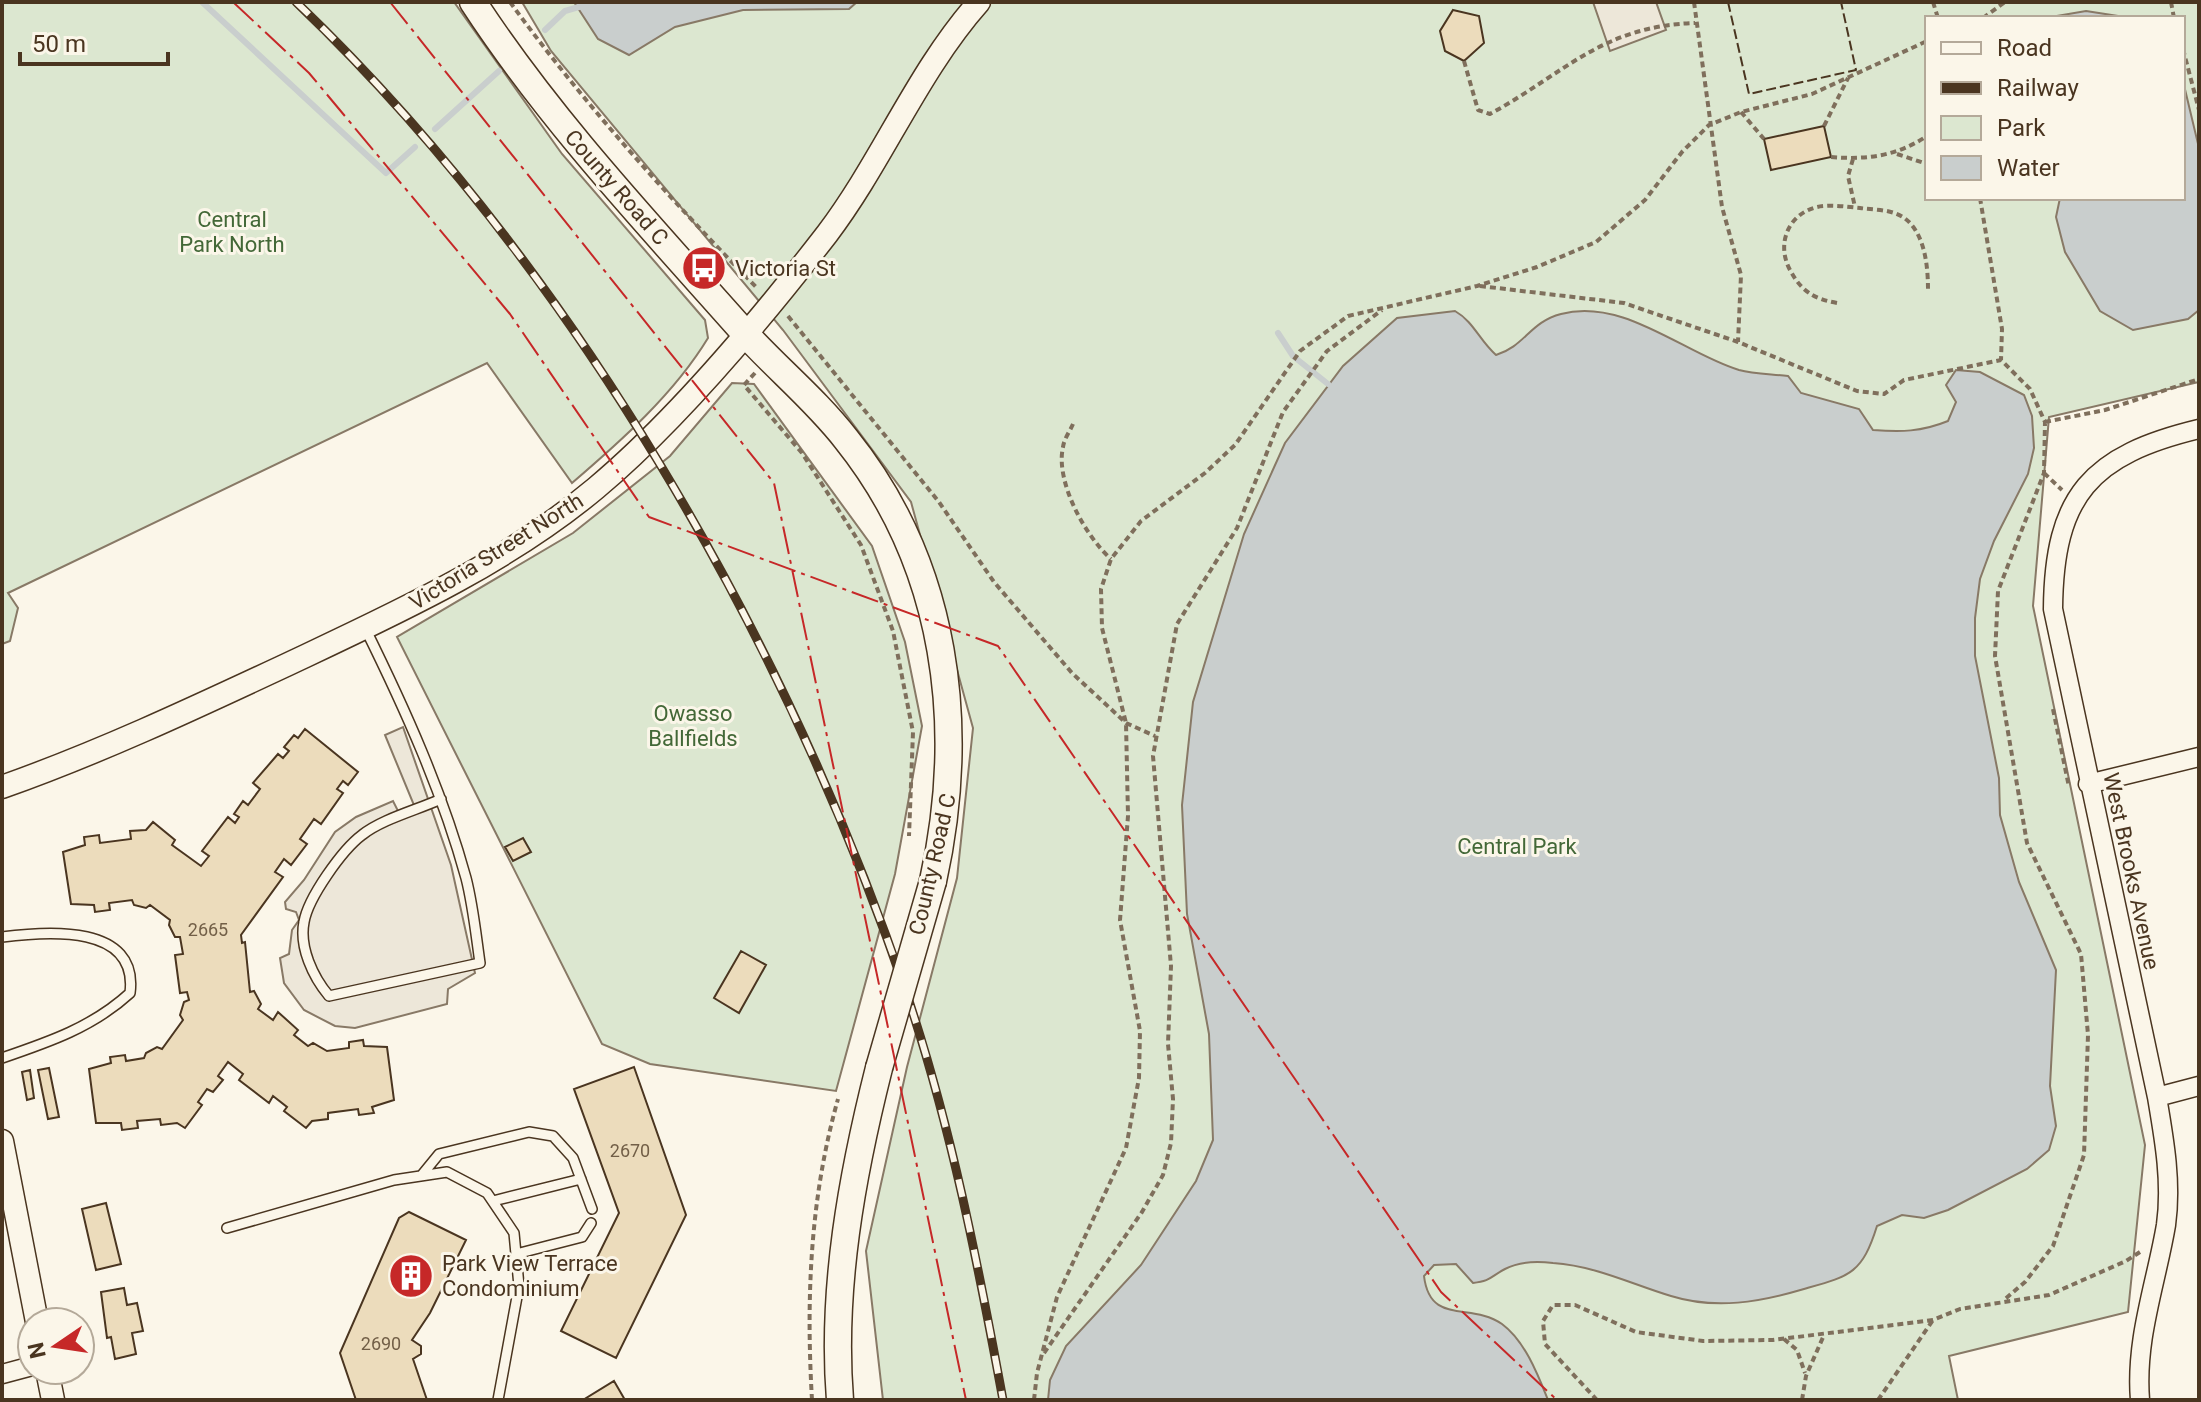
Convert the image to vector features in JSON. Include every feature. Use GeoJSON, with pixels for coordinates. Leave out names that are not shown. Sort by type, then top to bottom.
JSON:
{"type":"FeatureCollection","features":[{"type":"Feature","properties":{"kind":"main road","name":"County Road C"},"geometry":{"type":"LineString","coordinates":[[473,2],[560,122],[745,333],[824,412],[861,459],[908,540],[926,587],[946,683],[950,778],[945,827],[933,881],[879,1068],[850,1206],[836,1354],[840,1400]]}},
{"type":"Feature","properties":{"kind":"street","name":"Victoria Street North"},"geometry":{"type":"LineString","coordinates":[[2,787],[178,714],[365,628],[453,582],[593,490],[646,443],[745,333],[826,235],[861,186],[928,69],[979,2]]}},
{"type":"Feature","properties":{"kind":"street","name":"West Brooks Avenue"},"geometry":{"type":"LineString","coordinates":[[2140,1400],[2142,1331],[2166,1224],[2168,1198],[2157,1097],[2088,784],[2053,609],[2053,579],[2064,524],[2088,482],[2107,464],[2129,450],[2199,429]]}},
{"type":"Feature","properties":{"kind":"street"},"geometry":{"type":"LineString","coordinates":[[2088,784],[2199,757]]}},
{"type":"Feature","properties":{"kind":"street"},"geometry":{"type":"LineString","coordinates":[[2157,1097],[2199,1086]]}},
{"type":"Feature","properties":{"kind":"street"},"geometry":{"type":"LineString","coordinates":[[2,1141],[34,1306]]}},
{"type":"Feature","properties":{"kind":"lane"},"geometry":{"type":"LineString","coordinates":[[365,628],[412,724],[441,799],[466,880],[480,963],[329,996],[316,980],[309,961],[304,922],[328,874],[362,834],[441,799]]}},
{"type":"Feature","properties":{"kind":"lane"},"geometry":{"type":"LineString","coordinates":[[2,937],[44,932],[107,941],[126,956],[132,977],[130,993],[106,1015],[51,1042],[2,1058]]}},
{"type":"Feature","properties":{"kind":"lane"},"geometry":{"type":"LineString","coordinates":[[421,1176],[439,1154],[529,1132],[553,1136],[573,1158],[592,1209]]}},
{"type":"Feature","properties":{"kind":"lane"},"geometry":{"type":"LineString","coordinates":[[227,1228],[394,1180],[447,1172],[487,1193],[514,1233],[519,1286],[498,1400]]}},
{"type":"Feature","properties":{"kind":"lane"},"geometry":{"type":"LineString","coordinates":[[493,1201],[581,1179]]}},
{"type":"Feature","properties":{"kind":"lane"},"geometry":{"type":"LineString","coordinates":[[516,1254],[582,1237],[591,1223]]}},
{"type":"Feature","properties":{"kind":"path"},"geometry":{"type":"LineString","coordinates":[[510,2],[570,84],[668,196],[770,302],[797,323],[939,502],[994,582],[1072,673],[1126,723],[1155,736]]}},
{"type":"Feature","properties":{"kind":"path"},"geometry":{"type":"LineString","coordinates":[[1694,2],[1722,207],[1741,275],[1738,342]]}},
{"type":"Feature","properties":{"kind":"path"},"geometry":{"type":"LineString","coordinates":[[1986,16],[2005,2]]}},
{"type":"Feature","properties":{"kind":"path"},"geometry":{"type":"LineString","coordinates":[[1464,61],[1470,92],[1478,110],[1490,114],[1569,61],[1603,45],[1652,28],[1695,23]]}},
{"type":"Feature","properties":{"kind":"path"},"geometry":{"type":"LineString","coordinates":[[1034,1400],[1057,1297],[1126,1148],[1139,1078],[1140,1031],[1120,920],[1128,816],[1126,723],[1102,628],[1101,589],[1111,559],[1141,521],[1205,473],[1235,445],[1300,351],[1348,316],[1477,286],[1537,267],[1596,242],[1645,200],[1682,152],[1709,125],[1741,112],[1812,94],[1925,42]]}},
{"type":"Feature","properties":{"kind":"path"},"geometry":{"type":"LineString","coordinates":[[2185,57],[2199,110]]}},
{"type":"Feature","properties":{"kind":"path"},"geometry":{"type":"LineString","coordinates":[[1824,126],[1848,78]]}},
{"type":"Feature","properties":{"kind":"path"},"geometry":{"type":"LineString","coordinates":[[1741,112],[1764,139]]}},
{"type":"Feature","properties":{"kind":"path"},"geometry":{"type":"LineString","coordinates":[[1831,157],[1853,159],[1897,154],[1925,137]]}},
{"type":"Feature","properties":{"kind":"path"},"geometry":{"type":"LineString","coordinates":[[1897,154],[1925,163]]}},
{"type":"Feature","properties":{"kind":"path"},"geometry":{"type":"LineString","coordinates":[[1853,159],[1848,176],[1856,208]]}},
{"type":"Feature","properties":{"kind":"path"},"geometry":{"type":"LineString","coordinates":[[1597,1400],[1545,1344],[1543,1321],[1553,1305],[1575,1305],[1636,1332],[1703,1341],[1784,1339],[1933,1320],[1960,1309],[2003,1301],[2025,1282],[2053,1246],[2084,1155],[2088,1035],[2081,954],[2027,843],[1995,656],[1998,591],[2044,473],[2045,422],[2030,389],[2001,360],[2002,329],[1979,200]]}},
{"type":"Feature","properties":{"kind":"path"},"geometry":{"type":"LineString","coordinates":[[1837,303],[1809,295],[1783,253],[1784,239],[1791,223],[1819,206],[1889,211],[1904,218],[1916,233],[1926,255],[1928,290]]}},
{"type":"Feature","properties":{"kind":"path"},"geometry":{"type":"LineString","coordinates":[[1477,286],[1624,303],[1738,342],[1857,391],[1884,394],[1904,380],[2001,360]]}},
{"type":"Feature","properties":{"kind":"path"},"geometry":{"type":"LineString","coordinates":[[1042,1355],[1142,1212],[1163,1175],[1171,1143],[1173,1099],[1168,1044],[1171,966],[1153,756],[1177,624],[1237,528],[1283,412],[1327,351],[1385,308]]}},
{"type":"Feature","properties":{"kind":"path"},"geometry":{"type":"LineString","coordinates":[[2045,422],[2094,413],[2199,379]]}},
{"type":"Feature","properties":{"kind":"path"},"geometry":{"type":"LineString","coordinates":[[744,385],[802,453],[861,545],[893,631],[913,732],[909,836]]}},
{"type":"Feature","properties":{"kind":"path"},"geometry":{"type":"LineString","coordinates":[[1073,424],[1062,448],[1066,486],[1081,521],[1111,559]]}},
{"type":"Feature","properties":{"kind":"path"},"geometry":{"type":"LineString","coordinates":[[2044,473],[2064,492]]}},
{"type":"Feature","properties":{"kind":"path"},"geometry":{"type":"LineString","coordinates":[[812,1400],[808,1333],[812,1230],[824,1147],[838,1099]]}},
{"type":"Feature","properties":{"kind":"path"},"geometry":{"type":"LineString","coordinates":[[1878,1400],[1933,1320]]}},
{"type":"Feature","properties":{"kind":"path"},"geometry":{"type":"LineString","coordinates":[[1802,1400],[1815,1348],[1825,1333]]}},
{"type":"Feature","properties":{"kind":"path"},"geometry":{"type":"LineString","coordinates":[[1784,1339],[1797,1350],[1806,1376]]}},
{"type":"Feature","properties":{"kind":"green space","name":"Central Park North"},"geometry":{"type":"Polygon","coordinates":[[[2,2],[454,2],[562,154],[705,320],[708,338],[663,397],[572,483],[487,363],[8,593],[18,608],[10,641],[2,644],[2,2]]]}},
{"type":"Feature","properties":{"kind":"green space","name":"Central Park"},"geometry":{"type":"Polygon","coordinates":[[[522,2],[2199,2],[2199,382],[2049,417],[2033,606],[2145,1145],[2128,1312],[1949,1356],[1958,1400],[883,1400],[866,1251],[907,1067],[957,878],[973,728],[911,502],[783,330],[551,51],[522,2]]]}},
{"type":"Feature","properties":{"kind":"green space","name":"Owasso Ballfields"},"geometry":{"type":"Polygon","coordinates":[[[732,383],[754,384],[872,546],[905,642],[922,726],[895,874],[836,1091],[650,1064],[602,1044],[397,637],[573,533],[670,456],[732,383]]]}},
{"type":"Feature","properties":{"kind":"shaded area"},"geometry":{"type":"Polygon","coordinates":[[[1593,2],[1656,2],[1666,30],[1610,51],[1593,2]]]}},
{"type":"Feature","properties":{"kind":"shaded area"},"geometry":{"type":"Polygon","coordinates":[[[403,727],[451,865],[475,973],[448,989],[447,1004],[355,1028],[335,1026],[304,1010],[284,983],[280,958],[289,954],[292,930],[299,920],[296,912],[286,909],[285,902],[304,880],[335,832],[356,817],[393,801],[399,813],[416,810],[385,735],[403,727]]]}},
{"type":"Feature","properties":{"kind":"water"},"geometry":{"type":"Polygon","coordinates":[[[574,2],[857,2],[849,9],[743,10],[675,27],[629,55],[598,39],[574,2]]]}},
{"type":"Feature","properties":{"kind":"water"},"geometry":{"type":"Polygon","coordinates":[[[2086,11],[2118,16],[2057,16],[2086,11]]]}},
{"type":"Feature","properties":{"kind":"water"},"geometry":{"type":"Polygon","coordinates":[[[2185,89],[2199,148],[2199,310],[2188,319],[2133,330],[2100,311],[2065,252],[2056,217],[2060,200],[2185,200],[2185,89]]]}},
{"type":"Feature","properties":{"kind":"water"},"geometry":{"type":"Polygon","coordinates":[[[1455,311],[1467,320],[1496,355],[1514,346],[1550,318],[1584,311],[1607,313],[1630,320],[1739,370],[1788,376],[1801,393],[1859,409],[1873,430],[1911,430],[1948,421],[1956,402],[1946,385],[1956,370],[1980,372],[2024,395],[2032,416],[2034,448],[2028,474],[1994,541],[1980,579],[1975,618],[1975,656],[1999,778],[2000,815],[2019,882],[2056,970],[2050,1086],[2056,1126],[2049,1150],[2027,1169],[1948,1210],[1924,1218],[1902,1215],[1877,1226],[1866,1254],[1852,1271],[1843,1276],[1771,1298],[1738,1303],[1705,1303],[1671,1296],[1584,1268],[1541,1262],[1517,1264],[1487,1280],[1473,1283],[1456,1264],[1434,1265],[1424,1276],[1434,1302],[1502,1324],[1524,1349],[1548,1400],[1048,1400],[1050,1380],[1066,1346],[1141,1265],[1196,1181],[1213,1140],[1209,1034],[1187,914],[1182,805],[1193,702],[1244,534],[1285,443],[1343,366],[1397,318],[1455,311]]]}},
{"type":"Feature","properties":{"kind":"building"},"geometry":{"type":"Polygon","coordinates":[[[1453,10],[1479,16],[1484,43],[1464,61],[1445,51],[1440,31],[1453,10]]]}},
{"type":"Feature","properties":{"kind":"building"},"geometry":{"type":"Polygon","coordinates":[[[1824,126],[1831,157],[1771,170],[1764,139],[1824,126]]]}},
{"type":"Feature","properties":{"kind":"building"},"geometry":{"type":"Polygon","coordinates":[[[305,729],[358,772],[348,785],[343,781],[337,789],[343,793],[321,824],[314,819],[300,839],[307,844],[291,865],[284,859],[275,872],[283,877],[241,935],[242,943],[245,942],[250,992],[254,991],[261,1004],[258,1009],[273,1020],[278,1012],[298,1030],[294,1035],[308,1046],[313,1043],[327,1051],[349,1048],[349,1042],[363,1040],[364,1046],[387,1047],[394,1100],[372,1107],[374,1113],[359,1115],[358,1109],[328,1113],[328,1119],[312,1121],[306,1128],[284,1111],[287,1107],[273,1096],[269,1103],[239,1080],[243,1074],[228,1062],[218,1076],[223,1080],[213,1092],[207,1089],[198,1102],[202,1105],[185,1128],[177,1123],[161,1125],[160,1119],[137,1121],[138,1128],[122,1130],[121,1123],[96,1123],[89,1069],[111,1063],[110,1057],[125,1055],[126,1061],[144,1058],[146,1053],[157,1047],[162,1049],[183,1020],[180,1015],[184,1002],[189,1000],[187,992],[180,993],[175,955],[183,954],[180,937],[175,937],[170,920],[150,905],[146,908],[134,905],[132,900],[109,903],[110,910],[95,912],[94,905],[71,904],[63,852],[85,845],[84,837],[99,835],[100,843],[131,839],[130,831],[146,830],[153,822],[175,840],[172,845],[201,866],[209,856],[202,851],[228,817],[235,823],[239,817],[234,814],[243,801],[248,805],[260,789],[253,783],[278,754],[283,758],[289,751],[284,747],[294,735],[298,738],[305,729]]]}},
{"type":"Feature","properties":{"kind":"building"},"geometry":{"type":"Polygon","coordinates":[[[523,838],[531,852],[513,861],[505,847],[523,838]]]}},
{"type":"Feature","properties":{"kind":"building"},"geometry":{"type":"Polygon","coordinates":[[[741,951],[766,965],[739,1013],[714,998],[741,951]]]}},
{"type":"Feature","properties":{"kind":"building"},"geometry":{"type":"Polygon","coordinates":[[[634,1067],[686,1215],[616,1358],[561,1331],[619,1213],[574,1089],[634,1067]]]}},
{"type":"Feature","properties":{"kind":"building"},"geometry":{"type":"Polygon","coordinates":[[[49,1068],[59,1117],[48,1119],[38,1070],[49,1068]]]}},
{"type":"Feature","properties":{"kind":"building"},"geometry":{"type":"Polygon","coordinates":[[[30,1070],[34,1098],[27,1100],[22,1072],[30,1070]]]}},
{"type":"Feature","properties":{"kind":"building"},"geometry":{"type":"Polygon","coordinates":[[[106,1203],[121,1264],[96,1270],[82,1209],[106,1203]]]}},
{"type":"Feature","properties":{"kind":"building","name":"Park View Terrace Condominium"},"geometry":{"type":"Polygon","coordinates":[[[409,1212],[466,1240],[430,1313],[412,1340],[421,1346],[421,1354],[413,1359],[427,1400],[356,1400],[340,1353],[399,1218],[409,1212]]]}},
{"type":"Feature","properties":{"kind":"building"},"geometry":{"type":"Polygon","coordinates":[[[124,1288],[127,1305],[137,1303],[143,1331],[132,1333],[136,1354],[115,1359],[111,1337],[107,1338],[101,1292],[124,1288]]]}},
{"type":"Feature","properties":{"kind":"building"},"geometry":{"type":"Polygon","coordinates":[[[614,1381],[625,1400],[583,1400],[614,1381]]]}},
{"type":"Feature","properties":{"kind":"waterway"},"geometry":{"type":"LineString","coordinates":[[202,2],[386,173],[415,147]]}},
{"type":"Feature","properties":{"kind":"waterway"},"geometry":{"type":"LineString","coordinates":[[545,30],[565,11],[596,2]]}},
{"type":"Feature","properties":{"kind":"waterway"},"geometry":{"type":"LineString","coordinates":[[435,129],[499,71]]}},
{"type":"Feature","properties":{"kind":"waterway"},"geometry":{"type":"LineString","coordinates":[[1278,333],[1293,356],[1328,384]]}},
{"type":"Feature","properties":{"kind":"railway"},"geometry":{"type":"LineString","coordinates":[[296,2],[396,106],[491,218],[578,337],[659,462],[732,592],[798,725],[857,860],[907,995],[950,1145],[1003,1400]]}},
{"type":"Feature","properties":{"kind":"fence"},"geometry":{"type":"LineString","coordinates":[[1728,2],[1749,94],[1856,70],[1841,2]]}},
{"type":"Feature","properties":{"kind":"power"},"geometry":{"type":"LineString","coordinates":[[233,2],[309,73],[510,314],[649,517],[998,646],[1441,1292],[1557,1400]]}},
{"type":"Feature","properties":{"kind":"power"},"geometry":{"type":"LineString","coordinates":[[390,2],[774,483],[966,1400]]}},
{"type":"Feature","properties":{"kind":"place","name":"Victoria St"},"geometry":{"type":"Point","coordinates":[704,268]}},
{"type":"Feature","properties":{"kind":"place","name":"Park View Terrace Condominium"},"geometry":{"type":"Point","coordinates":[411,1276]}}]}
